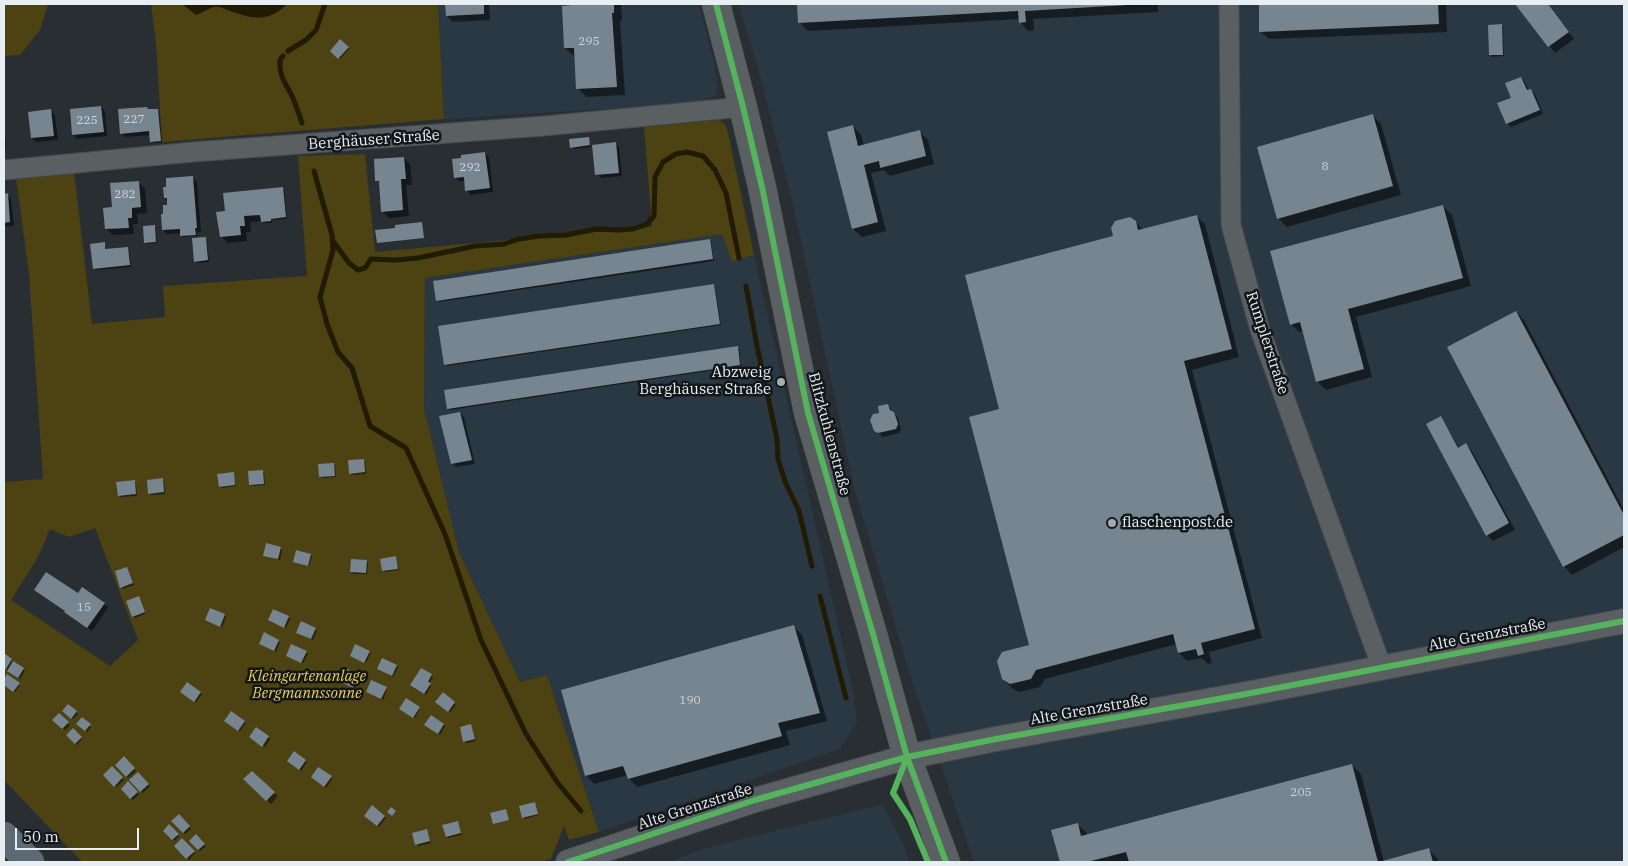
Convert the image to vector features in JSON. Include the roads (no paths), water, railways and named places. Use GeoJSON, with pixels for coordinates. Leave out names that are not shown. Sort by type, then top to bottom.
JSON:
{"type":"FeatureCollection","features":[{"type":"Feature","properties":{"kind":"highway"},"geometry":{"type":"LineString","coordinates":[[4,836],[30,862]]}},
{"type":"Feature","properties":{"kind":"main road","name":"Blitzkuhlenstraße"},"geometry":{"type":"LineString","coordinates":[[716,4],[762,187],[808,413],[907,757],[946,862]]}},
{"type":"Feature","properties":{"kind":"street","name":"Rumplerstraße"},"geometry":{"type":"LineString","coordinates":[[1229,4],[1230,226],[1260,330],[1382,668]]}},
{"type":"Feature","properties":{"kind":"street","name":"Berghäuser Straße"},"geometry":{"type":"LineString","coordinates":[[4,170],[193,152],[544,126],[743,107]]}},
{"type":"Feature","properties":{"kind":"street","name":"Alte Grenzstraße"},"geometry":{"type":"LineString","coordinates":[[568,862],[755,800],[907,757],[1624,621]]}},
{"type":"Feature","properties":{"kind":"waterway"},"geometry":{"type":"LineString","coordinates":[[288,51],[306,40],[316,30],[325,4]]}},
{"type":"Feature","properties":{"kind":"waterway"},"geometry":{"type":"LineString","coordinates":[[283,56],[280,60],[282,75],[302,123]]}},
{"type":"Feature","properties":{"kind":"waterway"},"geometry":{"type":"LineString","coordinates":[[333,241],[349,263],[358,270],[365,268],[371,259],[396,260],[418,258],[475,246],[504,244],[519,239],[539,236],[566,235],[596,229],[633,229],[647,224],[654,216],[655,177],[663,162],[676,154],[687,152],[703,156],[715,170],[726,193],[739,258]]}},
{"type":"Feature","properties":{"kind":"waterway"},"geometry":{"type":"LineString","coordinates":[[314,171],[332,235],[333,250],[320,297],[327,324],[338,352],[352,368],[370,426],[406,448],[445,534],[481,640],[526,734],[557,782],[581,811]]}},
{"type":"Feature","properties":{"kind":"waterway"},"geometry":{"type":"LineString","coordinates":[[746,286],[777,439],[778,459],[786,484],[799,511],[812,566]]}},
{"type":"Feature","properties":{"kind":"waterway"},"geometry":{"type":"LineString","coordinates":[[820,596],[846,698]]}},
{"type":"Feature","properties":{"kind":"place","name":"Abzweig Berghäuser Straße"},"geometry":{"type":"Point","coordinates":[781,382]}},
{"type":"Feature","properties":{"kind":"place","name":"flaschenpost.de"},"geometry":{"type":"Point","coordinates":[1112,523]}},
{"type":"Feature","properties":{"kind":"park label","name":"Kleingartenanlage Bergmannssonne"},"geometry":{"type":"Point","coordinates":[307,686]}}]}
